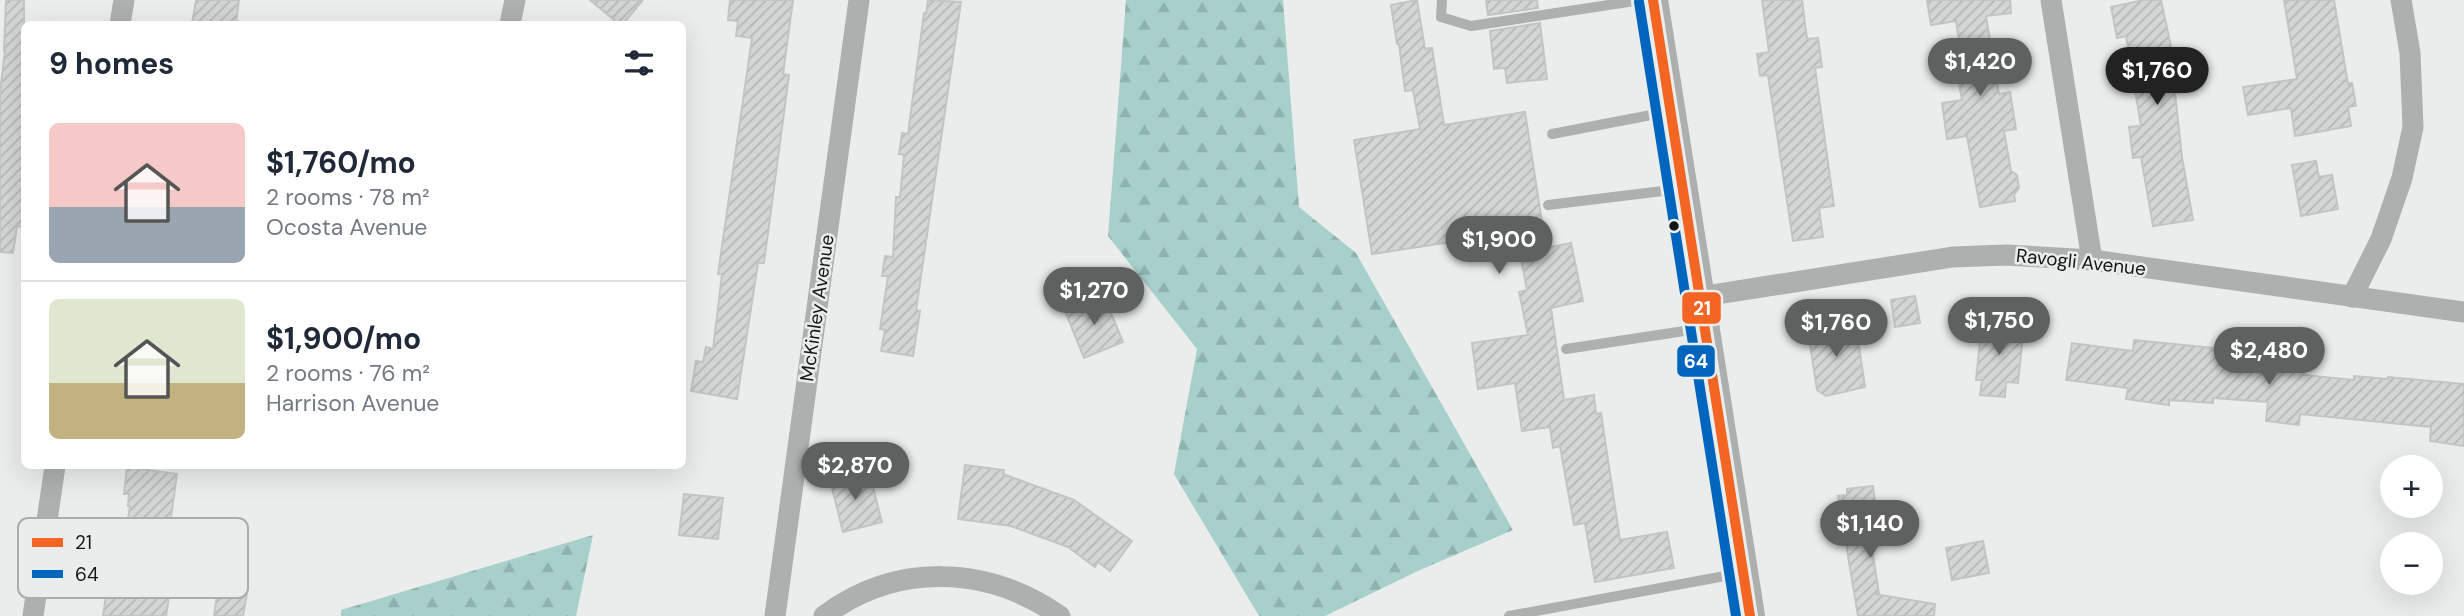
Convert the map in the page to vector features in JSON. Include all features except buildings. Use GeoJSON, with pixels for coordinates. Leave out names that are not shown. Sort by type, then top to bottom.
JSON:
{"type":"FeatureCollection","features":[{"type":"Feature","properties":{"kind":"main road"},"geometry":{"type":"LineString","coordinates":[[1653,0],[1750,616]]}},
{"type":"Feature","properties":{"kind":"street"},"geometry":{"type":"LineString","coordinates":[[120,21],[124,0]]}},
{"type":"Feature","properties":{"kind":"street"},"geometry":{"type":"LineString","coordinates":[[511,21],[515,0]]}},
{"type":"Feature","properties":{"kind":"street","name":"McKinley Avenue"},"geometry":{"type":"LineString","coordinates":[[775,616],[859,0]]}},
{"type":"Feature","properties":{"kind":"street"},"geometry":{"type":"LineString","coordinates":[[2051,0],[2092,260]]}},
{"type":"Feature","properties":{"kind":"street"},"geometry":{"type":"LineString","coordinates":[[2352,298],[2381,239],[2402,178],[2413,127],[2410,52],[2401,0]]}},
{"type":"Feature","properties":{"kind":"street","name":"Ravogli Avenue"},"geometry":{"type":"LineString","coordinates":[[1699,298],[1953,257],[2006,255],[2092,260],[2464,312]]}},
{"type":"Feature","properties":{"kind":"street"},"geometry":{"type":"LineString","coordinates":[[47,518],[55,469]]}},
{"type":"Feature","properties":{"kind":"street"},"geometry":{"type":"LineString","coordinates":[[824,616],[837,606],[871,589],[931,576],[969,578],[1005,586],[1039,602],[1059,616]]}},
{"type":"Feature","properties":{"kind":"street"},"geometry":{"type":"LineString","coordinates":[[33,616],[36,598]]}},
{"type":"Feature","properties":{"kind":"lane"},"geometry":{"type":"LineString","coordinates":[[1442,0],[1441,17],[1471,26],[1641,0]]}},
{"type":"Feature","properties":{"kind":"lane"},"geometry":{"type":"LineString","coordinates":[[1552,134],[1670,111]]}},
{"type":"Feature","properties":{"kind":"lane"},"geometry":{"type":"LineString","coordinates":[[1548,205],[1682,188]]}},
{"type":"Feature","properties":{"kind":"lane"},"geometry":{"type":"LineString","coordinates":[[1566,349],[1704,328]]}},
{"type":"Feature","properties":{"kind":"lane"},"geometry":{"type":"LineString","coordinates":[[1510,616],[1743,573]]}},
{"type":"Feature","properties":{"kind":"green space"},"geometry":{"type":"Polygon","coordinates":[[[1126,0],[1283,0],[1299,207],[1356,253],[1513,530],[1420,570],[1325,616],[1259,616],[1174,474],[1197,349],[1108,236],[1126,0]]]}},
{"type":"Feature","properties":{"kind":"green space"},"geometry":{"type":"Polygon","coordinates":[[[593,535],[576,616],[341,616],[341,610],[593,535]]]}},
{"type":"Feature","properties":{"kind":"transit line","name":"21"},"geometry":{"type":"LineString","coordinates":[[1653,0],[1750,616]]}},
{"type":"Feature","properties":{"kind":"transit line","name":"64"},"geometry":{"type":"LineString","coordinates":[[1639,2],[1736,616]]}}]}
